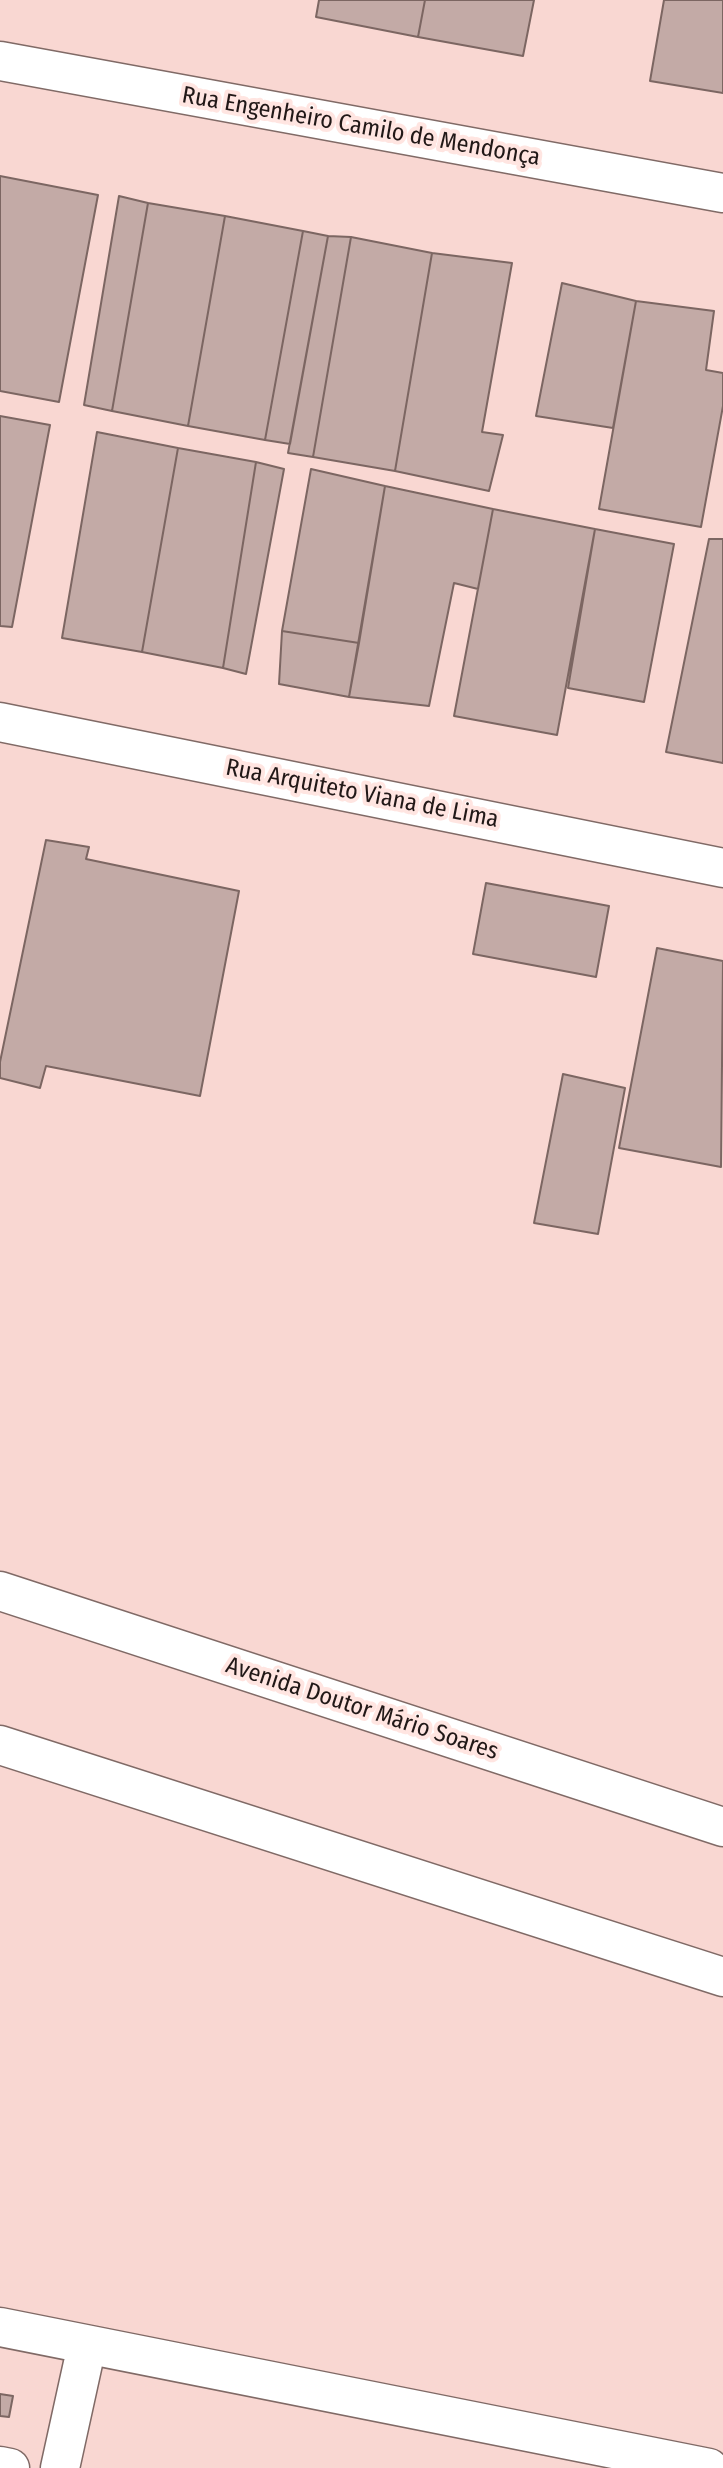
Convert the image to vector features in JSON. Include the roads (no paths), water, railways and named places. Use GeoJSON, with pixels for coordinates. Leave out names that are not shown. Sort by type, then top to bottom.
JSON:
{"type":"FeatureCollection","features":[{"type":"Feature","properties":{"kind":"street","name":"Rua Engenheiro Camilo de Mendonça"},"geometry":{"type":"LineString","coordinates":[[0,61],[723,193]]}},
{"type":"Feature","properties":{"kind":"street","name":"Rua Arquiteto Viana de Lima"},"geometry":{"type":"LineString","coordinates":[[0,722],[723,868]]}},
{"type":"Feature","properties":{"kind":"street","name":"Avenida Doutor Mário Soares"},"geometry":{"type":"LineString","coordinates":[[0,1591],[723,1827]]}},
{"type":"Feature","properties":{"kind":"street"},"geometry":{"type":"LineString","coordinates":[[0,1745],[723,1977]]}},
{"type":"Feature","properties":{"kind":"street"},"geometry":{"type":"LineString","coordinates":[[0,2327],[709,2468]]}},
{"type":"Feature","properties":{"kind":"street"},"geometry":{"type":"LineString","coordinates":[[60,2468],[87,2345]]}},
{"type":"Feature","properties":{"kind":"street"},"geometry":{"type":"LineString","coordinates":[[0,2466],[10,2468]]}}]}
